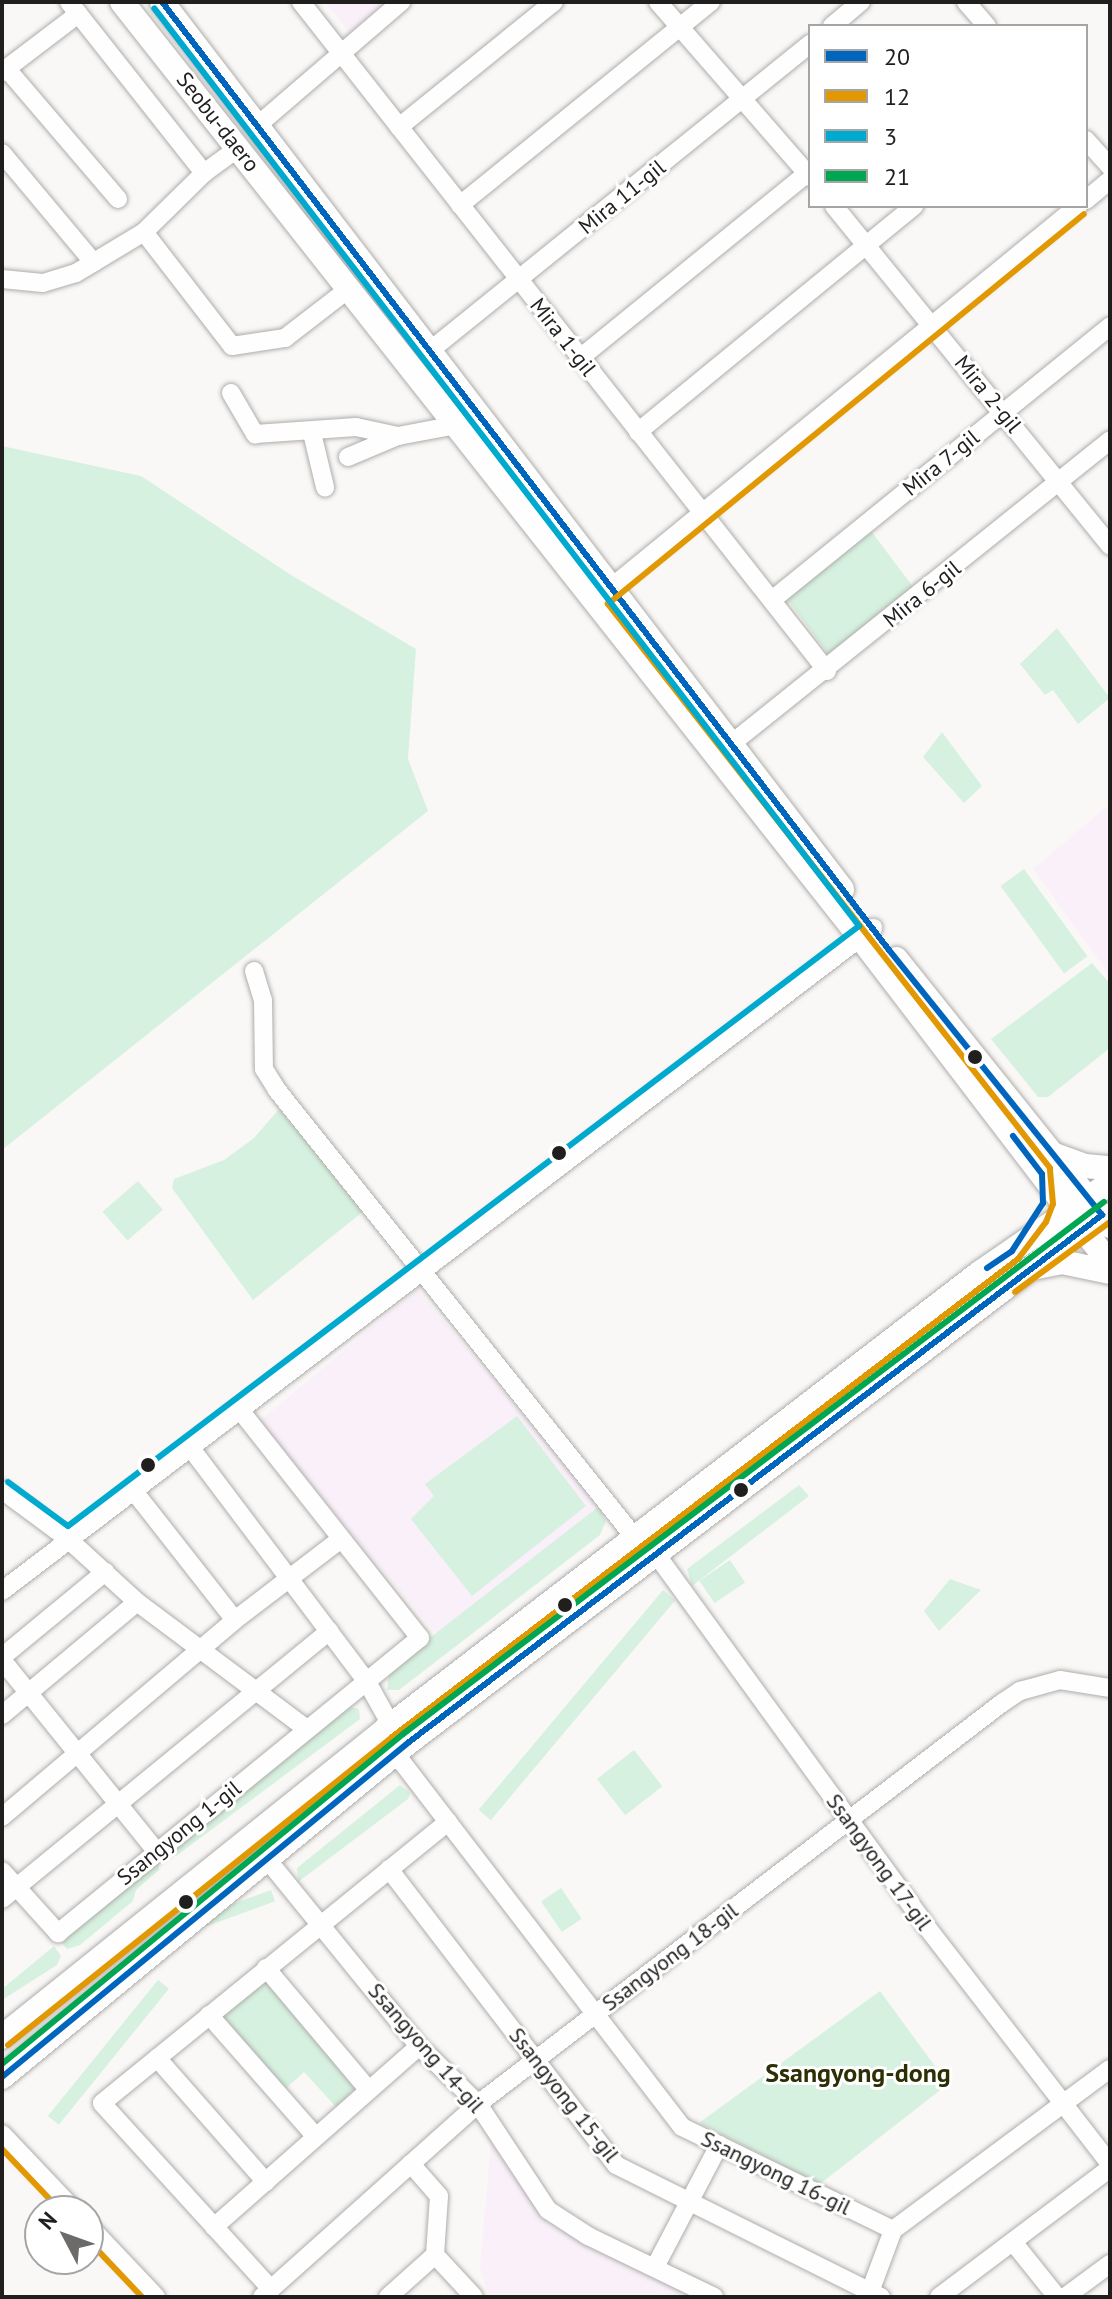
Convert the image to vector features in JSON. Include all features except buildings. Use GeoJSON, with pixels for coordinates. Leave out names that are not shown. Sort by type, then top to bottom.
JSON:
{"type":"FeatureCollection","features":[{"type":"Feature","properties":{"kind":"main road","name":"Seobu-daero"},"geometry":{"type":"LineString","coordinates":[[122,2],[457,425],[731,744],[866,933]]}},
{"type":"Feature","properties":{"kind":"main road","name":"Seobu-daero"},"geometry":{"type":"LineString","coordinates":[[162,2],[432,349],[603,595],[1048,1164],[1093,1214],[1110,1264]]}},
{"type":"Feature","properties":{"kind":"main road"},"geometry":{"type":"LineString","coordinates":[[1012,1251],[1043,1203],[1048,1164],[1110,1168]]}},
{"type":"Feature","properties":{"kind":"main road"},"geometry":{"type":"LineString","coordinates":[[2,2077],[266,1858],[393,1738],[656,1554],[1030,1268],[1093,1214],[1110,1183]]}},
{"type":"Feature","properties":{"kind":"main road"},"geometry":{"type":"LineString","coordinates":[[2,2037],[393,1738],[635,1538],[1012,1251],[1093,1214]]}},
{"type":"Feature","properties":{"kind":"main road"},"geometry":{"type":"LineString","coordinates":[[1030,1268],[1062,1262],[1110,1272]]}},
{"type":"Feature","properties":{"kind":"street","name":"Mira 1-gil"},"geometry":{"type":"LineString","coordinates":[[301,2],[827,671]]}},
{"type":"Feature","properties":{"kind":"street"},"geometry":{"type":"LineString","coordinates":[[258,125],[401,2]]}},
{"type":"Feature","properties":{"kind":"street"},"geometry":{"type":"LineString","coordinates":[[399,127],[554,2]]}},
{"type":"Feature","properties":{"kind":"street"},"geometry":{"type":"LineString","coordinates":[[658,2],[745,96],[808,172]]}},
{"type":"Feature","properties":{"kind":"street"},"geometry":{"type":"LineString","coordinates":[[460,205],[711,2]]}},
{"type":"Feature","properties":{"kind":"street"},"geometry":{"type":"LineString","coordinates":[[834,24],[861,2]]}},
{"type":"Feature","properties":{"kind":"street"},"geometry":{"type":"LineString","coordinates":[[966,2],[985,24]]}},
{"type":"Feature","properties":{"kind":"street"},"geometry":{"type":"LineString","coordinates":[[118,199],[4,70],[73,8],[204,173]]}},
{"type":"Feature","properties":{"kind":"street","name":"Mira 11-gil"},"geometry":{"type":"LineString","coordinates":[[432,349],[808,46]]}},
{"type":"Feature","properties":{"kind":"street"},"geometry":{"type":"LineString","coordinates":[[1088,142],[1110,167]]}},
{"type":"Feature","properties":{"kind":"street"},"geometry":{"type":"LineString","coordinates":[[2,279],[43,283],[94,263],[144,232],[204,173],[238,148]]}},
{"type":"Feature","properties":{"kind":"street"},"geometry":{"type":"LineString","coordinates":[[2,153],[94,263]]}},
{"type":"Feature","properties":{"kind":"street"},"geometry":{"type":"LineString","coordinates":[[580,358],[808,174]]}},
{"type":"Feature","properties":{"kind":"street"},"geometry":{"type":"LineString","coordinates":[[1088,198],[1110,180]]}},
{"type":"Feature","properties":{"kind":"street","name":"Mira 2-gil"},"geometry":{"type":"LineString","coordinates":[[836,208],[1110,546]]}},
{"type":"Feature","properties":{"kind":"street"},"geometry":{"type":"LineString","coordinates":[[638,432],[912,208]]}},
{"type":"Feature","properties":{"kind":"street"},"geometry":{"type":"LineString","coordinates":[[603,595],[1076,208]]}},
{"type":"Feature","properties":{"kind":"street"},"geometry":{"type":"LineString","coordinates":[[144,232],[232,346],[285,338],[350,288]]}},
{"type":"Feature","properties":{"kind":"street","name":"Mira 7-gil"},"geometry":{"type":"LineString","coordinates":[[772,600],[1110,326]]}},
{"type":"Feature","properties":{"kind":"street"},"geometry":{"type":"LineString","coordinates":[[231,393],[255,434],[312,433],[356,427],[398,436]]}},
{"type":"Feature","properties":{"kind":"street"},"geometry":{"type":"LineString","coordinates":[[348,457],[398,436],[457,425]]}},
{"type":"Feature","properties":{"kind":"street"},"geometry":{"type":"LineString","coordinates":[[312,433],[325,487]]}},
{"type":"Feature","properties":{"kind":"street","name":"Mira 6-gil"},"geometry":{"type":"LineString","coordinates":[[731,744],[827,671],[1110,440]]}},
{"type":"Feature","properties":{"kind":"street"},"geometry":{"type":"LineString","coordinates":[[2,1591],[423,1267],[866,933]]}},
{"type":"Feature","properties":{"kind":"street","name":"Ssangyong 17-gil"},"geometry":{"type":"LineString","coordinates":[[254,971],[263,1000],[264,1069],[635,1538],[656,1554],[848,1821],[1110,2166]]}},
{"type":"Feature","properties":{"kind":"street"},"geometry":{"type":"LineString","coordinates":[[2,1817],[204,1650],[235,1620],[341,1539],[239,1409]]}},
{"type":"Feature","properties":{"kind":"street","name":"Ssangyong 16-gil"},"geometry":{"type":"LineString","coordinates":[[190,1447],[367,1682],[393,1738],[448,1822],[682,2127],[893,2230]]}},
{"type":"Feature","properties":{"kind":"street"},"geometry":{"type":"LineString","coordinates":[[2,1490],[68,1539],[137,1602],[307,1729]]}},
{"type":"Feature","properties":{"kind":"street"},"geometry":{"type":"LineString","coordinates":[[133,1490],[235,1620]]}},
{"type":"Feature","properties":{"kind":"street","name":"Ssangyong 1-gil"},"geometry":{"type":"LineString","coordinates":[[2,1871],[9,1893],[58,1933],[420,1638],[341,1539]]}},
{"type":"Feature","properties":{"kind":"street"},"geometry":{"type":"LineString","coordinates":[[105,1572],[2,1659],[156,1851]]}},
{"type":"Feature","properties":{"kind":"street"},"geometry":{"type":"LineString","coordinates":[[2,1715],[137,1602]]}},
{"type":"Feature","properties":{"kind":"street"},"geometry":{"type":"LineString","coordinates":[[9,1893],[329,1631]]}},
{"type":"Feature","properties":{"kind":"street","name":"Ssangyong 18-gil"},"geometry":{"type":"LineString","coordinates":[[266,2293],[478,2104],[1020,1691],[1060,1680],[1110,1688]]}},
{"type":"Feature","properties":{"kind":"street"},"geometry":{"type":"LineString","coordinates":[[266,2293],[214,2227],[102,2103],[448,1822]]}},
{"type":"Feature","properties":{"kind":"street","name":"Ssangyong 14-gil"},"geometry":{"type":"LineString","coordinates":[[266,1858],[419,2046],[478,2104],[560,2222],[714,2297]]}},
{"type":"Feature","properties":{"kind":"street","name":"Ssangyong 15-gil"},"geometry":{"type":"LineString","coordinates":[[389,1869],[616,2165],[873,2295]]}},
{"type":"Feature","properties":{"kind":"street"},"geometry":{"type":"LineString","coordinates":[[266,1968],[368,2089]]}},
{"type":"Feature","properties":{"kind":"street"},"geometry":{"type":"LineString","coordinates":[[209,2015],[316,2137]]}},
{"type":"Feature","properties":{"kind":"street"},"geometry":{"type":"LineString","coordinates":[[214,2227],[419,2046]]}},
{"type":"Feature","properties":{"kind":"street"},"geometry":{"type":"LineString","coordinates":[[157,2058],[266,2182]]}},
{"type":"Feature","properties":{"kind":"street"},"geometry":{"type":"LineString","coordinates":[[873,2295],[893,2230],[1110,2069]]}},
{"type":"Feature","properties":{"kind":"street"},"geometry":{"type":"LineString","coordinates":[[2,2134],[60,2195]]}},
{"type":"Feature","properties":{"kind":"street"},"geometry":{"type":"LineString","coordinates":[[655,2267],[719,2145]]}},
{"type":"Feature","properties":{"kind":"street"},"geometry":{"type":"LineString","coordinates":[[388,2297],[435,2255],[439,2196],[411,2164]]}},
{"type":"Feature","properties":{"kind":"street"},"geometry":{"type":"LineString","coordinates":[[939,2297],[1110,2166]]}},
{"type":"Feature","properties":{"kind":"street"},"geometry":{"type":"LineString","coordinates":[[104,2242],[156,2297]]}},
{"type":"Feature","properties":{"kind":"street"},"geometry":{"type":"LineString","coordinates":[[1013,2242],[1057,2297]]}},
{"type":"Feature","properties":{"kind":"street"},"geometry":{"type":"LineString","coordinates":[[435,2255],[474,2297]]}},
{"type":"Feature","properties":{"kind":"street"},"geometry":{"type":"LineString","coordinates":[[1065,2297],[1110,2264]]}},
{"type":"Feature","properties":{"kind":"shaded area"},"geometry":{"type":"Polygon","coordinates":[[[325,2],[386,2],[349,32],[325,2]]]}},
{"type":"Feature","properties":{"kind":"shaded area"},"geometry":{"type":"Polygon","coordinates":[[[1110,804],[1110,976],[1033,869],[1110,804]]]}},
{"type":"Feature","properties":{"kind":"shaded area"},"geometry":{"type":"Polygon","coordinates":[[[417,1289],[599,1506],[440,1639],[258,1422],[417,1289]]]}},
{"type":"Feature","properties":{"kind":"shaded area"},"geometry":{"type":"Polygon","coordinates":[[[491,2141],[551,2226],[697,2297],[489,2297],[480,2268],[491,2141]]]}},
{"type":"Feature","properties":{"kind":"green space"},"geometry":{"type":"Polygon","coordinates":[[[2,446],[141,476],[291,575],[416,649],[408,759],[428,811],[2,1150],[2,446]]]}},
{"type":"Feature","properties":{"kind":"green space"},"geometry":{"type":"Polygon","coordinates":[[[871,531],[917,592],[830,657],[785,596],[871,531]]]}},
{"type":"Feature","properties":{"kind":"green space"},"geometry":{"type":"Polygon","coordinates":[[[1057,628],[1110,698],[1078,724],[1053,690],[1045,695],[1020,664],[1057,628]]]}},
{"type":"Feature","properties":{"kind":"green space"},"geometry":{"type":"Polygon","coordinates":[[[942,732],[982,786],[964,803],[923,757],[942,732]]]}},
{"type":"Feature","properties":{"kind":"green space"},"geometry":{"type":"Polygon","coordinates":[[[1024,869],[1087,956],[1064,973],[1001,886],[1024,869]]]}},
{"type":"Feature","properties":{"kind":"green space"},"geometry":{"type":"Polygon","coordinates":[[[1092,963],[1110,984],[1110,1048],[1048,1097],[1038,1097],[991,1039],[1092,963]]]}},
{"type":"Feature","properties":{"kind":"green space"},"geometry":{"type":"Polygon","coordinates":[[[279,1109],[365,1210],[253,1300],[172,1188],[174,1179],[224,1160],[254,1138],[279,1109]]]}},
{"type":"Feature","properties":{"kind":"green space"},"geometry":{"type":"Polygon","coordinates":[[[138,1181],[163,1210],[127,1241],[103,1212],[138,1181]]]}},
{"type":"Feature","properties":{"kind":"green space"},"geometry":{"type":"Polygon","coordinates":[[[517,1416],[586,1506],[472,1596],[411,1519],[434,1496],[425,1484],[517,1416]]]}},
{"type":"Feature","properties":{"kind":"green space"},"geometry":{"type":"Polygon","coordinates":[[[799,1485],[809,1496],[692,1586],[687,1569],[799,1485]]]}},
{"type":"Feature","properties":{"kind":"green space"},"geometry":{"type":"Polygon","coordinates":[[[598,1507],[606,1521],[600,1535],[399,1690],[387,1690],[389,1674],[431,1637],[598,1507]]]}},
{"type":"Feature","properties":{"kind":"green space"},"geometry":{"type":"Polygon","coordinates":[[[730,1560],[745,1582],[714,1603],[699,1581],[730,1560]]]}},
{"type":"Feature","properties":{"kind":"green space"},"geometry":{"type":"Polygon","coordinates":[[[950,1579],[981,1590],[939,1631],[924,1611],[950,1579]]]}},
{"type":"Feature","properties":{"kind":"green space"},"geometry":{"type":"Polygon","coordinates":[[[663,1590],[675,1600],[491,1820],[479,1810],[663,1590]]]}},
{"type":"Feature","properties":{"kind":"green space"},"geometry":{"type":"Polygon","coordinates":[[[345,1706],[359,1709],[360,1719],[176,1856],[164,1857],[345,1706]]]}},
{"type":"Feature","properties":{"kind":"green space"},"geometry":{"type":"Polygon","coordinates":[[[634,1750],[662,1786],[625,1815],[597,1779],[634,1750]]]}},
{"type":"Feature","properties":{"kind":"green space"},"geometry":{"type":"Polygon","coordinates":[[[400,1785],[410,1793],[408,1799],[298,1882],[297,1868],[400,1785]]]}},
{"type":"Feature","properties":{"kind":"green space"},"geometry":{"type":"Polygon","coordinates":[[[159,1862],[159,1870],[136,1890],[133,1901],[80,1945],[67,1949],[61,1942],[159,1862]]]}},
{"type":"Feature","properties":{"kind":"green space"},"geometry":{"type":"Polygon","coordinates":[[[561,1888],[582,1919],[562,1932],[541,1901],[561,1888]]]}},
{"type":"Feature","properties":{"kind":"green space"},"geometry":{"type":"Polygon","coordinates":[[[271,1890],[275,1901],[166,1941],[162,1930],[271,1890]]]}},
{"type":"Feature","properties":{"kind":"green space"},"geometry":{"type":"Polygon","coordinates":[[[54,1946],[61,1956],[57,1965],[2,2000],[2,1989],[54,1946]]]}},
{"type":"Feature","properties":{"kind":"green space"},"geometry":{"type":"Polygon","coordinates":[[[158,1980],[169,1989],[59,2125],[48,2116],[158,1980]]]}},
{"type":"Feature","properties":{"kind":"green space"},"geometry":{"type":"Polygon","coordinates":[[[256,1981],[267,1982],[357,2086],[337,2108],[304,2072],[284,2090],[221,2020],[221,2010],[256,1981]]]}},
{"type":"Feature","properties":{"kind":"green space"},"geometry":{"type":"Polygon","coordinates":[[[880,1991],[948,2084],[820,2184],[699,2123],[880,1991]]]}},
{"type":"Feature","properties":{"kind":"transit line","name":"20"},"geometry":{"type":"LineString","coordinates":[[2,2077],[409,1742],[1102,1215],[889,950],[162,2]]}},
{"type":"Feature","properties":{"kind":"transit line","name":"3"},"geometry":{"type":"LineString","coordinates":[[8,1482],[68,1526],[859,926],[154,8]]}},
{"type":"Feature","properties":{"kind":"transit line","name":"12"},"geometry":{"type":"LineString","coordinates":[[8,2045],[392,1737],[1018,1259],[1046,1222],[1053,1204],[1050,1168],[608,604],[1084,214]]}},
{"type":"Feature","properties":{"kind":"transit line","name":"20"},"geometry":{"type":"LineString","coordinates":[[987,1268],[1012,1251],[1043,1203],[1042,1174],[1013,1136]]}},
{"type":"Feature","properties":{"kind":"transit line","name":"21"},"geometry":{"type":"LineString","coordinates":[[2,2064],[403,1734],[1104,1202]]}},
{"type":"Feature","properties":{"kind":"transit line","name":"12"},"geometry":{"type":"LineString","coordinates":[[1015,1292],[1110,1222]]}},
{"type":"Feature","properties":{"kind":"transit line","name":"12"},"geometry":{"type":"LineString","coordinates":[[2,2149],[46,2195]]}},
{"type":"Feature","properties":{"kind":"transit line","name":"12"},"geometry":{"type":"LineString","coordinates":[[104,2257],[142,2297]]}},
{"type":"Feature","properties":{"kind":"district","name":"Ssangyong-dong"},"geometry":{"type":"Point","coordinates":[858,2073]}}]}
